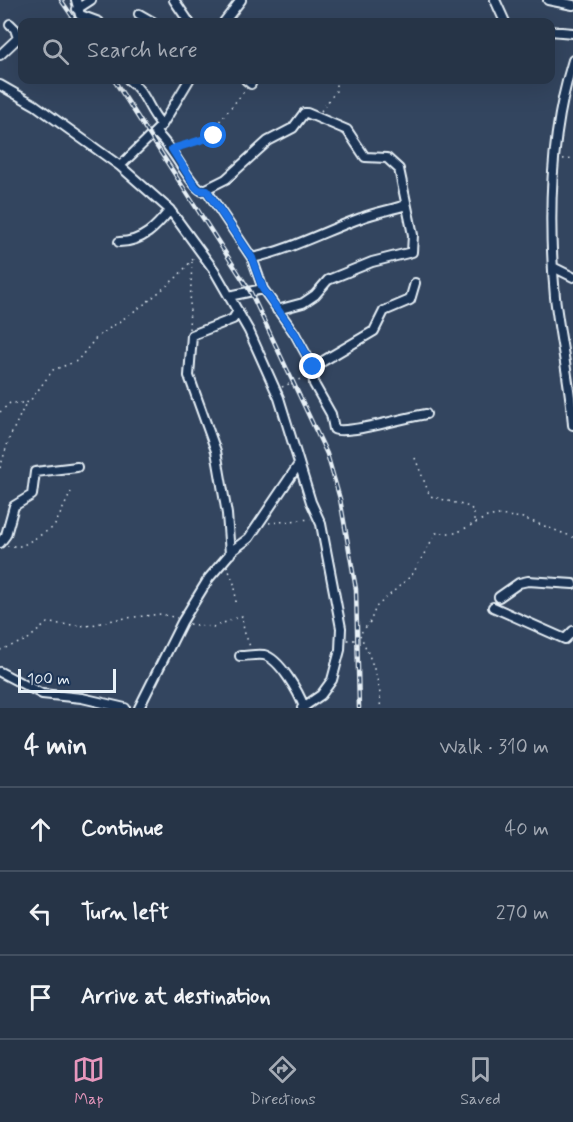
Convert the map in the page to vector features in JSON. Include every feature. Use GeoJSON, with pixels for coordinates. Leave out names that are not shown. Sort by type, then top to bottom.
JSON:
{"type":"FeatureCollection","features":[{"type":"Feature","properties":{"kind":"street"},"geometry":{"type":"LineString","coordinates":[[88,18],[83,16],[76,4],[91,0]]}},
{"type":"Feature","properties":{"kind":"street"},"geometry":{"type":"LineString","coordinates":[[174,0],[186,18]]}},
{"type":"Feature","properties":{"kind":"street"},"geometry":{"type":"LineString","coordinates":[[227,18],[241,0]]}},
{"type":"Feature","properties":{"kind":"street"},"geometry":{"type":"LineString","coordinates":[[495,0],[503,18]]}},
{"type":"Feature","properties":{"kind":"street"},"geometry":{"type":"LineString","coordinates":[[548,0],[573,5]]}},
{"type":"Feature","properties":{"kind":"street"},"geometry":{"type":"LineString","coordinates":[[139,14],[146,18]]}},
{"type":"Feature","properties":{"kind":"street"},"geometry":{"type":"LineString","coordinates":[[0,55],[18,38],[15,29],[10,24]]}},
{"type":"Feature","properties":{"kind":"street"},"geometry":{"type":"LineString","coordinates":[[555,31],[573,33]]}},
{"type":"Feature","properties":{"kind":"street"},"geometry":{"type":"LineString","coordinates":[[573,60],[557,131],[551,199],[555,298],[572,404],[573,424]]}},
{"type":"Feature","properties":{"kind":"street"},"geometry":{"type":"LineString","coordinates":[[134,84],[142,90],[150,110],[162,125]]}},
{"type":"Feature","properties":{"kind":"street"},"geometry":{"type":"LineString","coordinates":[[120,166],[156,133],[187,84]]}},
{"type":"Feature","properties":{"kind":"street"},"geometry":{"type":"LineString","coordinates":[[0,85],[35,105],[120,166],[171,210],[201,250],[238,311],[278,396],[321,524],[342,639],[332,680],[321,695],[303,707],[292,681],[270,658],[244,656]]}},
{"type":"Feature","properties":{"kind":"street"},"geometry":{"type":"LineString","coordinates":[[156,133],[172,149],[199,190],[207,191],[226,179],[268,141],[293,128],[304,113],[347,130],[365,157],[387,158],[398,167],[413,234],[412,252],[372,262],[328,280],[315,295],[303,303],[277,310]]}},
{"type":"Feature","properties":{"kind":"street"},"geometry":{"type":"LineString","coordinates":[[207,191],[252,258],[263,289],[295,334],[312,370],[314,384],[331,414],[334,429],[338,431],[361,429],[426,414]]}},
{"type":"Feature","properties":{"kind":"street"},"geometry":{"type":"LineString","coordinates":[[252,258],[280,252],[303,239],[406,205]]}},
{"type":"Feature","properties":{"kind":"street"},"geometry":{"type":"LineString","coordinates":[[119,242],[132,242],[143,237],[171,210]]}},
{"type":"Feature","properties":{"kind":"street"},"geometry":{"type":"LineString","coordinates":[[555,268],[573,277]]}},
{"type":"Feature","properties":{"kind":"street"},"geometry":{"type":"LineString","coordinates":[[312,370],[374,331],[384,311],[410,300],[415,283]]}},
{"type":"Feature","properties":{"kind":"street"},"geometry":{"type":"LineString","coordinates":[[229,296],[263,289]]}},
{"type":"Feature","properties":{"kind":"street"},"geometry":{"type":"LineString","coordinates":[[230,554],[227,514],[216,451],[189,376],[192,335],[233,319],[238,311]]}},
{"type":"Feature","properties":{"kind":"street"},"geometry":{"type":"LineString","coordinates":[[139,708],[182,621],[223,560],[249,538],[299,464]]}},
{"type":"Feature","properties":{"kind":"street"},"geometry":{"type":"LineString","coordinates":[[2,544],[13,509],[32,495],[35,471],[77,467]]}},
{"type":"Feature","properties":{"kind":"street"},"geometry":{"type":"LineString","coordinates":[[500,597],[519,583],[528,581],[573,584]]}},
{"type":"Feature","properties":{"kind":"street"},"geometry":{"type":"LineString","coordinates":[[493,607],[564,639],[573,631]]}},
{"type":"Feature","properties":{"kind":"street"},"geometry":{"type":"LineString","coordinates":[[0,672],[42,694],[82,698],[125,708]]}},
{"type":"Feature","properties":{"kind":"path"},"geometry":{"type":"LineString","coordinates":[[172,149],[214,136],[218,123],[247,84]]}},
{"type":"Feature","properties":{"kind":"path"},"geometry":{"type":"LineString","coordinates":[[315,116],[336,91],[336,84]]}},
{"type":"Feature","properties":{"kind":"path"},"geometry":{"type":"LineString","coordinates":[[556,158],[573,158]]}},
{"type":"Feature","properties":{"kind":"path"},"geometry":{"type":"LineString","coordinates":[[0,468],[9,439],[26,403],[53,370],[77,361],[96,338],[146,303],[201,250]]}},
{"type":"Feature","properties":{"kind":"path"},"geometry":{"type":"LineString","coordinates":[[192,261],[187,325],[192,335]]}},
{"type":"Feature","properties":{"kind":"path"},"geometry":{"type":"LineString","coordinates":[[278,396],[282,387],[312,370]]}},
{"type":"Feature","properties":{"kind":"path"},"geometry":{"type":"LineString","coordinates":[[0,412],[10,403],[26,403]]}},
{"type":"Feature","properties":{"kind":"path"},"geometry":{"type":"LineString","coordinates":[[415,458],[430,496],[473,509],[474,523]]}},
{"type":"Feature","properties":{"kind":"path"},"geometry":{"type":"LineString","coordinates":[[2,544],[22,546],[54,527],[71,492]]}},
{"type":"Feature","properties":{"kind":"path"},"geometry":{"type":"LineString","coordinates":[[259,524],[300,518],[308,520],[317,516]]}},
{"type":"Feature","properties":{"kind":"path"},"geometry":{"type":"LineString","coordinates":[[342,639],[355,640],[370,622],[376,607],[412,575],[436,533],[456,533],[486,517],[513,516],[573,537]]}},
{"type":"Feature","properties":{"kind":"path"},"geometry":{"type":"LineString","coordinates":[[223,560],[236,586],[236,603]]}},
{"type":"Feature","properties":{"kind":"path"},"geometry":{"type":"LineString","coordinates":[[0,650],[27,640],[47,622],[93,626],[118,619],[161,614],[171,615],[191,625],[213,627],[242,616],[244,631],[251,644],[244,656]]}},
{"type":"Feature","properties":{"kind":"path"},"geometry":{"type":"LineString","coordinates":[[360,634],[366,646],[379,691],[380,708]]}},
{"type":"Feature","properties":{"kind":"railway"},"geometry":{"type":"LineString","coordinates":[[61,0],[73,18]]}},
{"type":"Feature","properties":{"kind":"railway"},"geometry":{"type":"LineString","coordinates":[[117,84],[250,291],[327,454],[340,499],[356,589],[359,708]]}},
{"type":"Feature","properties":{"kind":"route"},"geometry":{"type":"LineString","coordinates":[[214,136],[172,149],[195,186],[199,190],[207,191],[223,213],[252,258],[268,298],[295,334],[313,367]]}}]}
